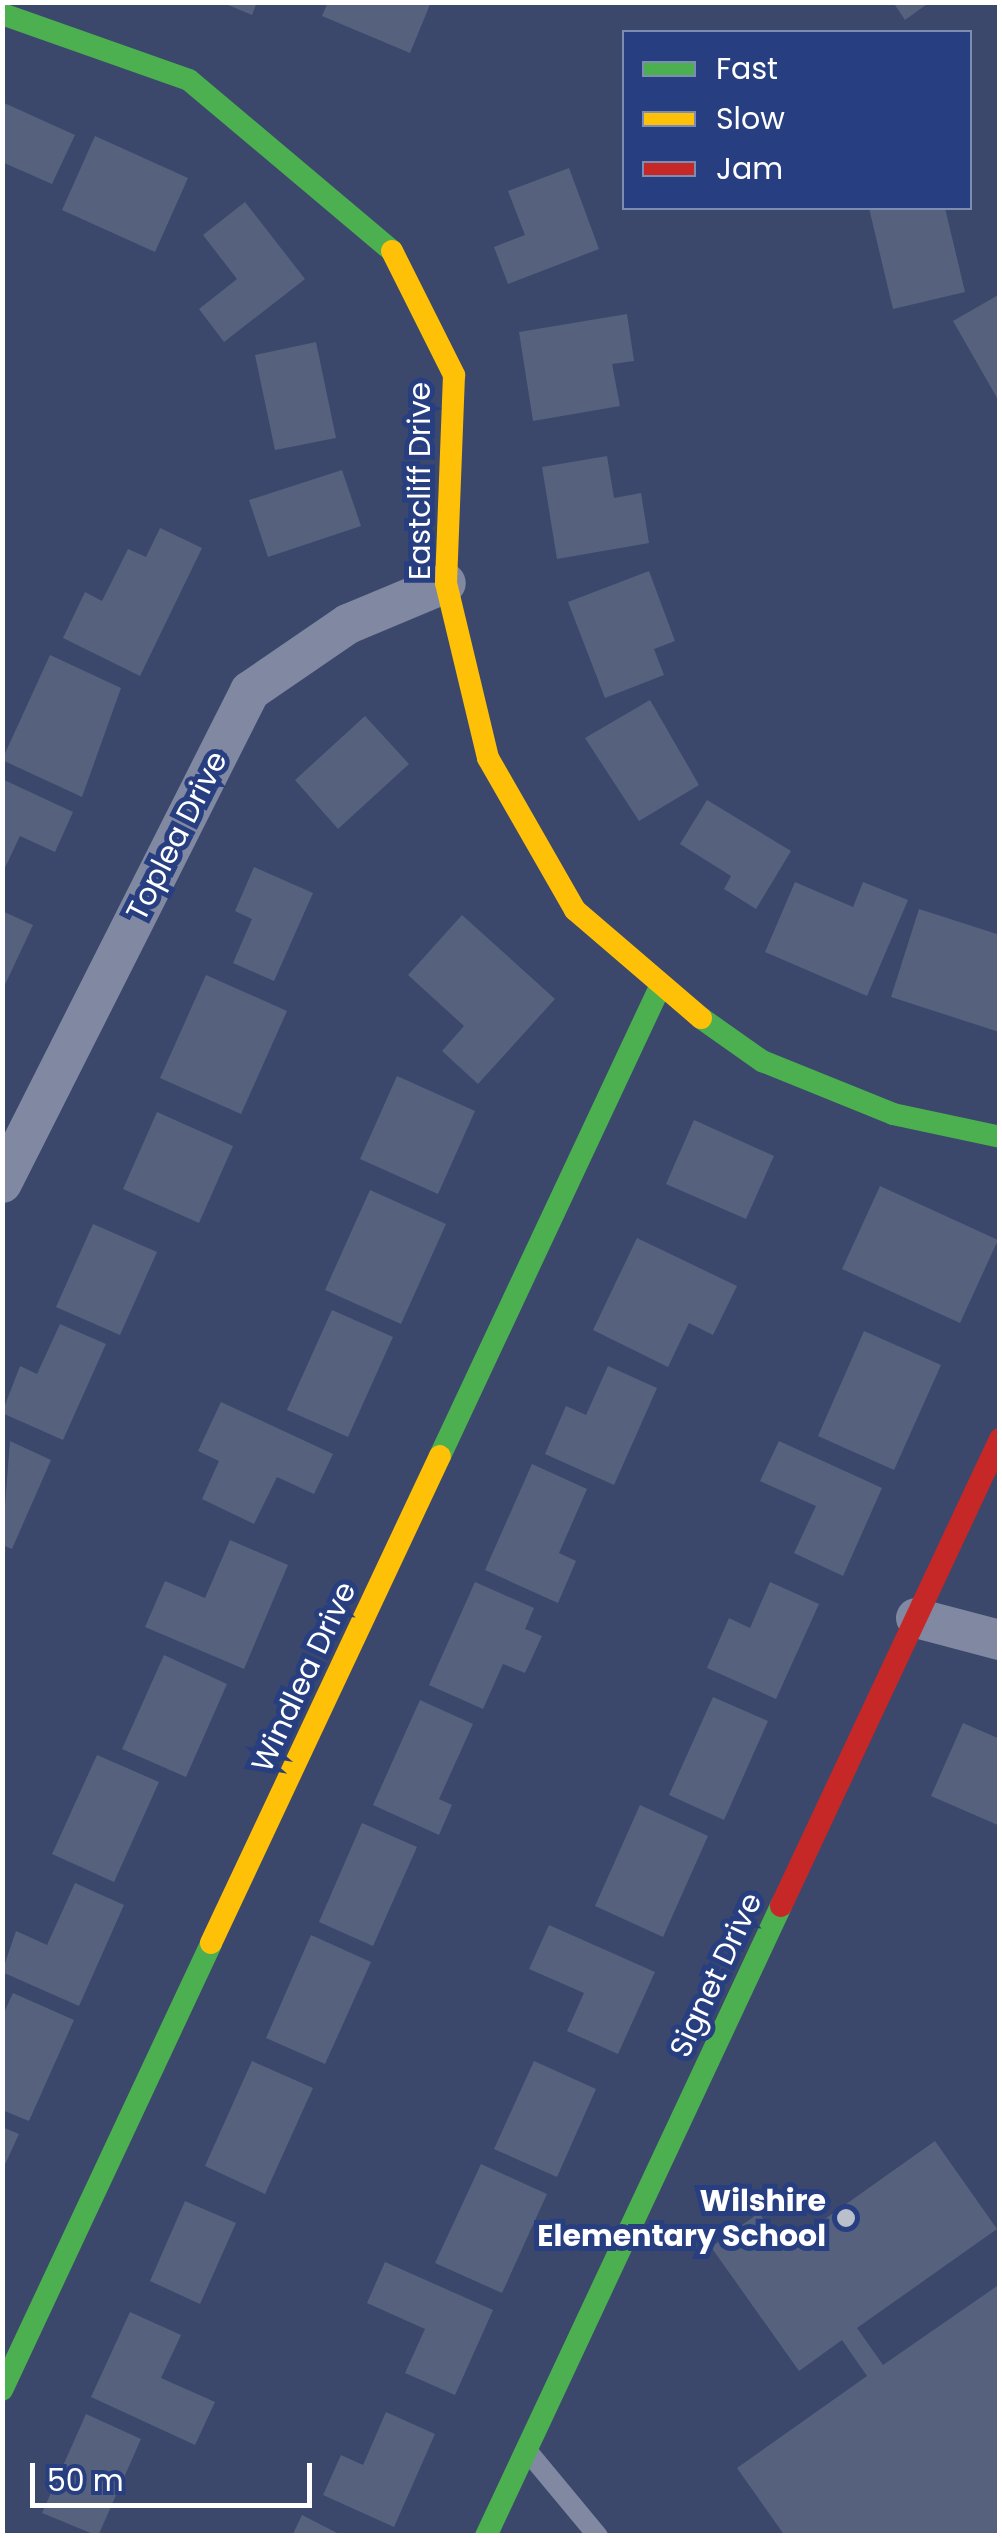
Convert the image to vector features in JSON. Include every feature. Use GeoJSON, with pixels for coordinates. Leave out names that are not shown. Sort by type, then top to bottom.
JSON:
{"type":"FeatureCollection","features":[{"type":"Feature","properties":{"kind":"street","name":"Eastcliff Drive"},"geometry":{"type":"LineString","coordinates":[[2,14],[189,80],[388,244],[454,375],[446,583],[488,758],[576,910],[659,989],[762,1061],[893,1114],[1000,1137]]}},
{"type":"Feature","properties":{"kind":"street","name":"Toplea Drive"},"geometry":{"type":"LineString","coordinates":[[2,1183],[250,692],[348,624],[446,583]]}},
{"type":"Feature","properties":{"kind":"street","name":"Windlea Drive"},"geometry":{"type":"LineString","coordinates":[[2,2390],[659,989]]}},
{"type":"Feature","properties":{"kind":"street","name":"Signet Drive"},"geometry":{"type":"LineString","coordinates":[[486,2536],[1000,1439]]}},
{"type":"Feature","properties":{"kind":"street"},"geometry":{"type":"LineString","coordinates":[[916,1618],[1000,1640]]}},
{"type":"Feature","properties":{"kind":"lane"},"geometry":{"type":"LineString","coordinates":[[526,2450],[598,2536]]}},
{"type":"Feature","properties":{"kind":"building"},"geometry":{"type":"Polygon","coordinates":[[[221,2],[257,2],[252,15],[221,2]]]}},
{"type":"Feature","properties":{"kind":"building"},"geometry":{"type":"Polygon","coordinates":[[[328,2],[431,2],[410,53],[322,16],[328,2]]]}},
{"type":"Feature","properties":{"kind":"building"},"geometry":{"type":"Polygon","coordinates":[[[893,2],[930,2],[905,20],[893,2]]]}},
{"type":"Feature","properties":{"kind":"building"},"geometry":{"type":"Polygon","coordinates":[[[2,102],[75,135],[52,184],[2,162],[2,102]]]}},
{"type":"Feature","properties":{"kind":"building"},"geometry":{"type":"Polygon","coordinates":[[[95,136],[188,178],[155,252],[62,210],[95,136]]]}},
{"type":"Feature","properties":{"kind":"building"},"geometry":{"type":"Polygon","coordinates":[[[569,168],[599,249],[508,284],[494,247],[525,235],[508,191],[569,168]]]}},
{"type":"Feature","properties":{"kind":"building"},"geometry":{"type":"Polygon","coordinates":[[[245,202],[305,279],[224,342],[199,309],[237,279],[203,235],[245,202]]]}},
{"type":"Feature","properties":{"kind":"building"},"geometry":{"type":"Polygon","coordinates":[[[869,210],[945,210],[965,292],[893,309],[869,210]]]}},
{"type":"Feature","properties":{"kind":"building"},"geometry":{"type":"Polygon","coordinates":[[[1000,294],[1000,403],[953,321],[1000,294]]]}},
{"type":"Feature","properties":{"kind":"building"},"geometry":{"type":"Polygon","coordinates":[[[627,314],[634,361],[612,364],[620,406],[533,421],[519,332],[627,314]]]}},
{"type":"Feature","properties":{"kind":"building"},"geometry":{"type":"Polygon","coordinates":[[[316,342],[336,438],[275,450],[255,355],[316,342]]]}},
{"type":"Feature","properties":{"kind":"building"},"geometry":{"type":"Polygon","coordinates":[[[607,456],[614,498],[641,493],[649,543],[557,559],[542,467],[607,456]]]}},
{"type":"Feature","properties":{"kind":"building"},"geometry":{"type":"Polygon","coordinates":[[[342,470],[361,526],[268,557],[249,500],[342,470]]]}},
{"type":"Feature","properties":{"kind":"building"},"geometry":{"type":"Polygon","coordinates":[[[160,528],[202,548],[140,676],[63,638],[85,592],[102,601],[128,549],[146,557],[160,528]]]}},
{"type":"Feature","properties":{"kind":"building"},"geometry":{"type":"Polygon","coordinates":[[[649,571],[675,641],[654,649],[664,675],[605,698],[568,602],[649,571]]]}},
{"type":"Feature","properties":{"kind":"building"},"geometry":{"type":"Polygon","coordinates":[[[50,655],[121,688],[82,797],[2,760],[50,655]]]}},
{"type":"Feature","properties":{"kind":"building"},"geometry":{"type":"Polygon","coordinates":[[[650,700],[699,785],[639,821],[585,738],[650,700]]]}},
{"type":"Feature","properties":{"kind":"building"},"geometry":{"type":"Polygon","coordinates":[[[365,716],[409,764],[338,829],[295,780],[365,716]]]}},
{"type":"Feature","properties":{"kind":"building"},"geometry":{"type":"Polygon","coordinates":[[[2,779],[73,812],[55,852],[20,836],[2,874],[2,779]]]}},
{"type":"Feature","properties":{"kind":"building"},"geometry":{"type":"Polygon","coordinates":[[[707,800],[791,851],[756,909],[724,889],[731,876],[680,844],[707,800]]]}},
{"type":"Feature","properties":{"kind":"building"},"geometry":{"type":"Polygon","coordinates":[[[254,867],[313,893],[274,981],[233,963],[252,919],[235,911],[254,867]]]}},
{"type":"Feature","properties":{"kind":"building"},"geometry":{"type":"Polygon","coordinates":[[[795,882],[853,907],[863,882],[908,900],[867,996],[765,952],[795,882]]]}},
{"type":"Feature","properties":{"kind":"building"},"geometry":{"type":"Polygon","coordinates":[[[919,909],[1000,935],[999,1032],[891,997],[919,909]]]}},
{"type":"Feature","properties":{"kind":"building"},"geometry":{"type":"Polygon","coordinates":[[[2,911],[33,925],[2,991],[2,911]]]}},
{"type":"Feature","properties":{"kind":"building"},"geometry":{"type":"Polygon","coordinates":[[[462,915],[555,999],[478,1084],[442,1051],[464,1026],[408,975],[462,915]]]}},
{"type":"Feature","properties":{"kind":"building"},"geometry":{"type":"Polygon","coordinates":[[[206,975],[287,1011],[241,1114],[160,1078],[206,975]]]}},
{"type":"Feature","properties":{"kind":"building"},"geometry":{"type":"Polygon","coordinates":[[[397,1076],[475,1111],[438,1194],[360,1159],[397,1076]]]}},
{"type":"Feature","properties":{"kind":"building"},"geometry":{"type":"Polygon","coordinates":[[[157,1112],[233,1146],[199,1223],[123,1189],[157,1112]]]}},
{"type":"Feature","properties":{"kind":"building"},"geometry":{"type":"Polygon","coordinates":[[[694,1120],[774,1156],[746,1219],[666,1184],[694,1120]]]}},
{"type":"Feature","properties":{"kind":"building"},"geometry":{"type":"Polygon","coordinates":[[[880,1186],[998,1240],[960,1323],[842,1269],[880,1186]]]}},
{"type":"Feature","properties":{"kind":"building"},"geometry":{"type":"Polygon","coordinates":[[[370,1190],[446,1224],[401,1324],[325,1290],[370,1190]]]}},
{"type":"Feature","properties":{"kind":"building"},"geometry":{"type":"Polygon","coordinates":[[[93,1224],[157,1252],[120,1335],[56,1307],[93,1224]]]}},
{"type":"Feature","properties":{"kind":"building"},"geometry":{"type":"Polygon","coordinates":[[[637,1238],[737,1286],[713,1335],[689,1323],[668,1367],[593,1330],[637,1238]]]}},
{"type":"Feature","properties":{"kind":"building"},"geometry":{"type":"Polygon","coordinates":[[[332,1310],[393,1337],[348,1437],[287,1410],[332,1310]]]}},
{"type":"Feature","properties":{"kind":"building"},"geometry":{"type":"Polygon","coordinates":[[[60,1324],[106,1344],[63,1440],[2,1413],[20,1366],[37,1374],[60,1324]]]}},
{"type":"Feature","properties":{"kind":"building"},"geometry":{"type":"Polygon","coordinates":[[[864,1331],[941,1365],[894,1470],[818,1436],[864,1331]]]}},
{"type":"Feature","properties":{"kind":"building"},"geometry":{"type":"Polygon","coordinates":[[[608,1366],[657,1388],[614,1485],[545,1454],[566,1406],[586,1415],[608,1366]]]}},
{"type":"Feature","properties":{"kind":"building"},"geometry":{"type":"Polygon","coordinates":[[[221,1402],[333,1454],[314,1494],[277,1477],[254,1524],[202,1499],[219,1461],[198,1451],[221,1402]]]}},
{"type":"Feature","properties":{"kind":"building"},"geometry":{"type":"Polygon","coordinates":[[[10,1441],[51,1460],[12,1549],[2,1545],[10,1441]]]}},
{"type":"Feature","properties":{"kind":"building"},"geometry":{"type":"Polygon","coordinates":[[[779,1441],[882,1488],[843,1576],[794,1553],[816,1506],[760,1481],[779,1441]]]}},
{"type":"Feature","properties":{"kind":"building"},"geometry":{"type":"Polygon","coordinates":[[[532,1464],[587,1489],[559,1553],[576,1561],[558,1603],[485,1570],[532,1464]]]}},
{"type":"Feature","properties":{"kind":"building"},"geometry":{"type":"Polygon","coordinates":[[[230,1540],[288,1565],[244,1669],[145,1627],[165,1581],[205,1598],[230,1540]]]}},
{"type":"Feature","properties":{"kind":"building"},"geometry":{"type":"Polygon","coordinates":[[[475,1582],[534,1608],[525,1629],[542,1636],[525,1673],[503,1664],[483,1709],[429,1685],[475,1582]]]}},
{"type":"Feature","properties":{"kind":"building"},"geometry":{"type":"Polygon","coordinates":[[[770,1582],[819,1604],[776,1699],[707,1668],[729,1618],[750,1628],[770,1582]]]}},
{"type":"Feature","properties":{"kind":"building"},"geometry":{"type":"Polygon","coordinates":[[[164,1655],[227,1684],[186,1777],[122,1749],[164,1655]]]}},
{"type":"Feature","properties":{"kind":"building"},"geometry":{"type":"Polygon","coordinates":[[[713,1697],[768,1721],[724,1820],[669,1795],[713,1697]]]}},
{"type":"Feature","properties":{"kind":"building"},"geometry":{"type":"Polygon","coordinates":[[[420,1700],[473,1724],[439,1799],[452,1805],[439,1835],[373,1805],[420,1700]]]}},
{"type":"Feature","properties":{"kind":"building"},"geometry":{"type":"Polygon","coordinates":[[[963,1723],[1000,1739],[1000,1826],[931,1796],[963,1723]]]}},
{"type":"Feature","properties":{"kind":"building"},"geometry":{"type":"Polygon","coordinates":[[[97,1755],[159,1782],[114,1882],[52,1854],[97,1755]]]}},
{"type":"Feature","properties":{"kind":"building"},"geometry":{"type":"Polygon","coordinates":[[[640,1805],[708,1836],[663,1937],[595,1906],[640,1805]]]}},
{"type":"Feature","properties":{"kind":"building"},"geometry":{"type":"Polygon","coordinates":[[[362,1823],[417,1847],[373,1946],[319,1922],[362,1823]]]}},
{"type":"Feature","properties":{"kind":"building"},"geometry":{"type":"Polygon","coordinates":[[[75,1883],[124,1905],[79,2006],[2,1972],[16,1931],[47,1945],[75,1883]]]}},
{"type":"Feature","properties":{"kind":"building"},"geometry":{"type":"Polygon","coordinates":[[[549,1925],[655,1972],[618,2054],[567,2031],[584,1993],[529,1969],[549,1925]]]}},
{"type":"Feature","properties":{"kind":"building"},"geometry":{"type":"Polygon","coordinates":[[[311,1935],[371,1962],[325,2064],[266,2038],[311,1935]]]}},
{"type":"Feature","properties":{"kind":"building"},"geometry":{"type":"Polygon","coordinates":[[[13,1993],[74,2020],[29,2121],[2,2110],[2,2017],[13,1993]]]}},
{"type":"Feature","properties":{"kind":"building"},"geometry":{"type":"Polygon","coordinates":[[[252,2061],[313,2088],[265,2194],[205,2166],[252,2061]]]}},
{"type":"Feature","properties":{"kind":"building"},"geometry":{"type":"Polygon","coordinates":[[[534,2061],[596,2089],[557,2177],[494,2149],[534,2061]]]}},
{"type":"Feature","properties":{"kind":"building"},"geometry":{"type":"Polygon","coordinates":[[[2,2127],[19,2134],[2,2171],[2,2127]]]}},
{"type":"Feature","properties":{"kind":"building"},"geometry":{"type":"Polygon","coordinates":[[[935,2141],[997,2229],[857,2328],[883,2365],[1000,2284],[1000,2536],[785,2536],[737,2468],[867,2376],[842,2340],[799,2371],[711,2247],[759,2213],[784,2248],[935,2141]]]}},
{"type":"Feature","properties":{"kind":"building"},"geometry":{"type":"Polygon","coordinates":[[[481,2164],[547,2194],[502,2293],[435,2263],[481,2164]]]}},
{"type":"Feature","properties":{"kind":"building"},"geometry":{"type":"Polygon","coordinates":[[[185,2201],[236,2223],[200,2304],[150,2281],[185,2201]]]}},
{"type":"Feature","properties":{"kind":"building"},"geometry":{"type":"Polygon","coordinates":[[[385,2262],[493,2310],[455,2395],[405,2373],[425,2329],[367,2303],[385,2262]]]}},
{"type":"Feature","properties":{"kind":"building"},"geometry":{"type":"Polygon","coordinates":[[[130,2312],[181,2335],[161,2378],[215,2402],[195,2445],[91,2397],[130,2312]]]}},
{"type":"Feature","properties":{"kind":"building"},"geometry":{"type":"Polygon","coordinates":[[[386,2412],[435,2434],[394,2527],[323,2495],[341,2455],[363,2465],[386,2412]]]}},
{"type":"Feature","properties":{"kind":"building"},"geometry":{"type":"Polygon","coordinates":[[[86,2414],[141,2439],[98,2536],[42,2513],[86,2414]]]}},
{"type":"Feature","properties":{"kind":"building"},"geometry":{"type":"Polygon","coordinates":[[[302,2515],[343,2536],[292,2536],[302,2515]]]}},
{"type":"Feature","properties":{"kind":"traffic: fast"},"geometry":{"type":"LineString","coordinates":[[2,14],[189,80],[392,251]]}},
{"type":"Feature","properties":{"kind":"traffic: fast"},"geometry":{"type":"LineString","coordinates":[[440,1456],[659,989]]}},
{"type":"Feature","properties":{"kind":"traffic: fast"},"geometry":{"type":"LineString","coordinates":[[701,1018],[762,1061],[893,1114],[1000,1137]]}},
{"type":"Feature","properties":{"kind":"traffic: fast"},"geometry":{"type":"LineString","coordinates":[[486,2536],[781,1906]]}},
{"type":"Feature","properties":{"kind":"traffic: fast"},"geometry":{"type":"LineString","coordinates":[[2,2390],[211,1943]]}},
{"type":"Feature","properties":{"kind":"traffic: slow"},"geometry":{"type":"LineString","coordinates":[[392,251],[454,375],[446,583],[488,758],[575,910],[701,1018]]}},
{"type":"Feature","properties":{"kind":"traffic: slow"},"geometry":{"type":"LineString","coordinates":[[211,1943],[440,1456]]}},
{"type":"Feature","properties":{"kind":"traffic: jam"},"geometry":{"type":"LineString","coordinates":[[781,1906],[1000,1439]]}},
{"type":"Feature","properties":{"kind":"place","name":"Wilshire Elementary School"},"geometry":{"type":"Point","coordinates":[846,2218]}}]}
